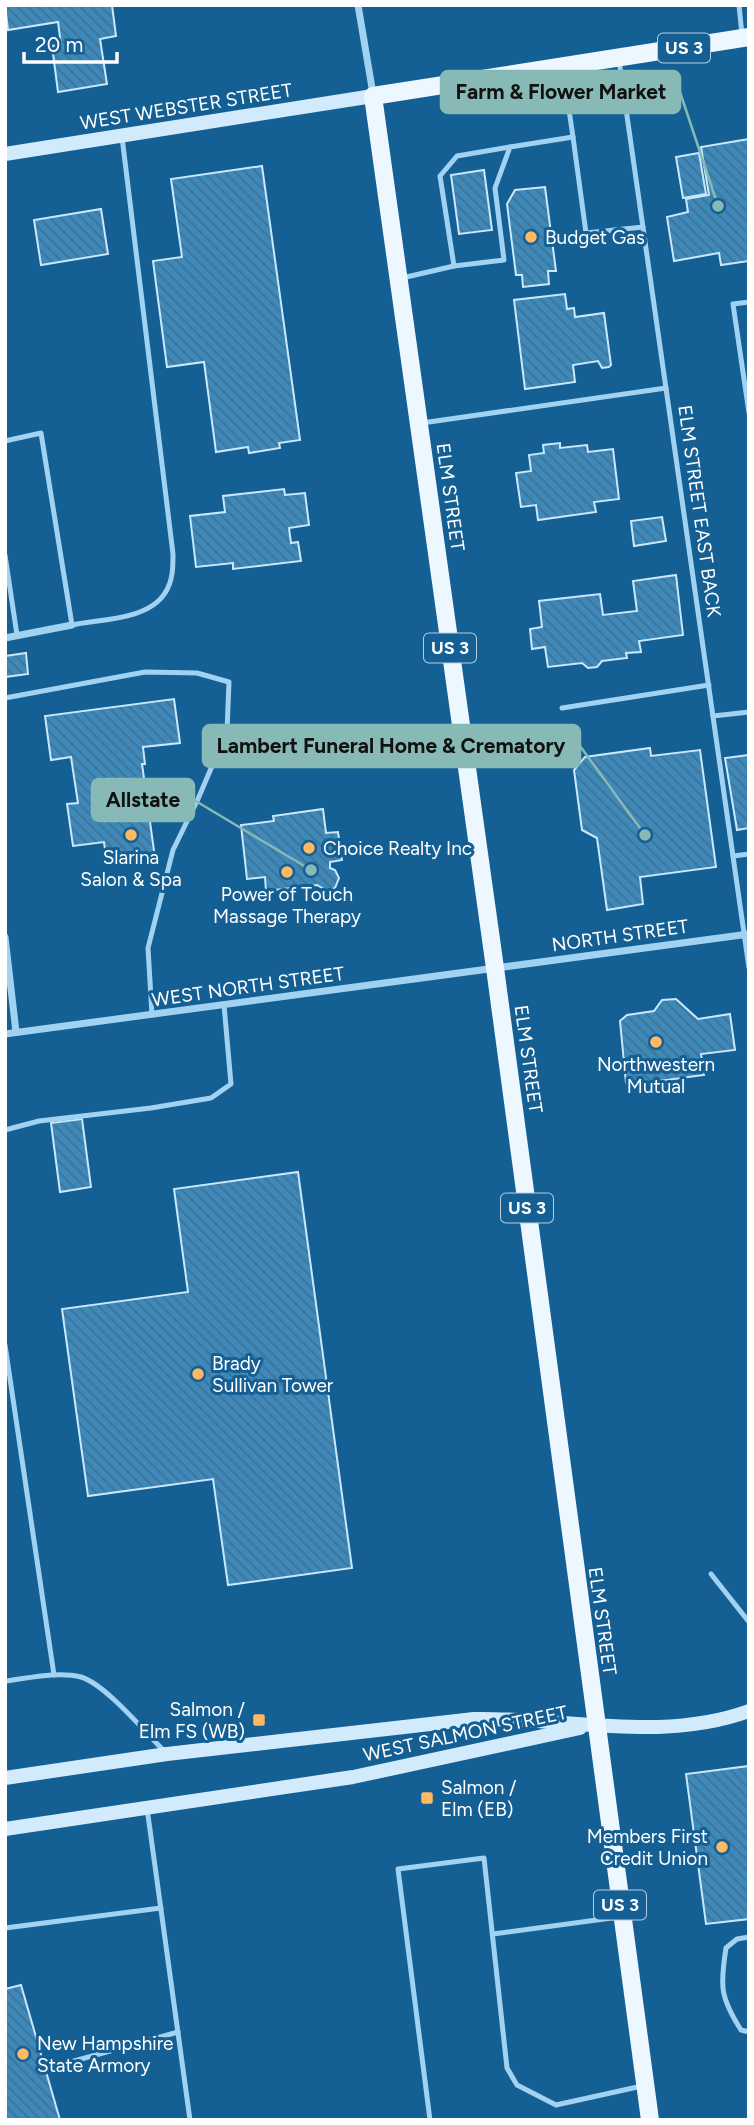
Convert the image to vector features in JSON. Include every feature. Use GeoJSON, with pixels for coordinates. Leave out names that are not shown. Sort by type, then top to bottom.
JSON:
{"type":"FeatureCollection","features":[{"type":"Feature","properties":{"kind":"main road","name":"US 3"},"geometry":{"type":"LineString","coordinates":[[373,96],[746,38]]}},
{"type":"Feature","properties":{"kind":"main road","name":"WEST WEBSTER STREET"},"geometry":{"type":"LineString","coordinates":[[5,153],[373,96]]}},
{"type":"Feature","properties":{"kind":"main road","name":"ELM STREET"},"geometry":{"type":"LineString","coordinates":[[373,96],[495,968],[650,2120]]}},
{"type":"Feature","properties":{"kind":"main road"},"geometry":{"type":"LineString","coordinates":[[595,1724],[678,1727],[705,1724],[749,1711]]}},
{"type":"Feature","properties":{"kind":"main road","name":"WEST SALMON STREET"},"geometry":{"type":"LineString","coordinates":[[5,1778],[167,1754],[474,1719],[512,1718],[595,1724]]}},
{"type":"Feature","properties":{"kind":"main road","name":"WEST SALMON STREET"},"geometry":{"type":"LineString","coordinates":[[5,1829],[353,1777],[595,1724]]}},
{"type":"Feature","properties":{"kind":"street","name":"ELM STREET"},"geometry":{"type":"LineString","coordinates":[[358,5],[373,96]]}},
{"type":"Feature","properties":{"kind":"street"},"geometry":{"type":"LineString","coordinates":[[5,638],[72,625]]}},
{"type":"Feature","properties":{"kind":"street","name":"NORTH STREET"},"geometry":{"type":"LineString","coordinates":[[495,968],[747,934]]}},
{"type":"Feature","properties":{"kind":"street"},"geometry":{"type":"LineString","coordinates":[[5,937],[16,1032]]}},
{"type":"Feature","properties":{"kind":"street","name":"WEST NORTH STREET"},"geometry":{"type":"LineString","coordinates":[[5,1034],[495,968]]}},
{"type":"Feature","properties":{"kind":"lane"},"geometry":{"type":"LineString","coordinates":[[738,5],[746,38]]}},
{"type":"Feature","properties":{"kind":"lane","name":"ELM STREET EAST BACK"},"geometry":{"type":"LineString","coordinates":[[619,58],[733,856],[747,934],[749,968]]}},
{"type":"Feature","properties":{"kind":"lane"},"geometry":{"type":"LineString","coordinates":[[562,67],[586,233],[643,227]]}},
{"type":"Feature","properties":{"kind":"lane"},"geometry":{"type":"LineString","coordinates":[[5,441],[41,433],[72,625],[137,613],[156,603],[166,592],[172,576],[173,554],[121,135]]}},
{"type":"Feature","properties":{"kind":"lane"},"geometry":{"type":"LineString","coordinates":[[454,266],[440,176],[457,156],[573,136]]}},
{"type":"Feature","properties":{"kind":"lane"},"geometry":{"type":"LineString","coordinates":[[399,279],[454,266],[504,260],[495,188],[510,147]]}},
{"type":"Feature","properties":{"kind":"lane"},"geometry":{"type":"LineString","coordinates":[[749,302],[733,304],[749,413]]}},
{"type":"Feature","properties":{"kind":"lane"},"geometry":{"type":"LineString","coordinates":[[419,424],[666,388]]}},
{"type":"Feature","properties":{"kind":"lane"},"geometry":{"type":"LineString","coordinates":[[5,555],[17,635]]}},
{"type":"Feature","properties":{"kind":"lane"},"geometry":{"type":"LineString","coordinates":[[5,698],[145,672],[197,673],[229,682],[227,732],[173,850],[148,948],[152,1015]]}},
{"type":"Feature","properties":{"kind":"lane"},"geometry":{"type":"LineString","coordinates":[[562,708],[709,685]]}},
{"type":"Feature","properties":{"kind":"lane"},"geometry":{"type":"LineString","coordinates":[[713,716],[749,712]]}},
{"type":"Feature","properties":{"kind":"lane"},"geometry":{"type":"LineString","coordinates":[[733,856],[749,854]]}},
{"type":"Feature","properties":{"kind":"lane"},"geometry":{"type":"LineString","coordinates":[[5,1130],[39,1121],[211,1098],[231,1084],[224,1005]]}},
{"type":"Feature","properties":{"kind":"lane"},"geometry":{"type":"LineString","coordinates":[[5,1345],[54,1675]]}},
{"type":"Feature","properties":{"kind":"lane"},"geometry":{"type":"LineString","coordinates":[[711,1574],[749,1622]]}},
{"type":"Feature","properties":{"kind":"lane"},"geometry":{"type":"LineString","coordinates":[[5,1681],[54,1675],[81,1677],[103,1688],[167,1754]]}},
{"type":"Feature","properties":{"kind":"lane"},"geometry":{"type":"LineString","coordinates":[[147,1808],[190,2120]]}},
{"type":"Feature","properties":{"kind":"lane"},"geometry":{"type":"LineString","coordinates":[[430,2120],[398,1869],[484,1858],[508,2068],[517,2085],[556,2105],[645,2086]]}},
{"type":"Feature","properties":{"kind":"lane"},"geometry":{"type":"LineString","coordinates":[[5,1928],[161,1908]]}},
{"type":"Feature","properties":{"kind":"lane"},"geometry":{"type":"LineString","coordinates":[[494,1934],[621,1916]]}},
{"type":"Feature","properties":{"kind":"lane"},"geometry":{"type":"LineString","coordinates":[[749,1937],[737,1939],[726,1948],[722,1977],[726,2007],[741,2030],[749,2032]]}},
{"type":"Feature","properties":{"kind":"lane"},"geometry":{"type":"LineString","coordinates":[[67,2063],[178,2032]]}},
{"type":"Feature","properties":{"kind":"building"},"geometry":{"type":"Polygon","coordinates":[[[5,5],[112,5],[116,36],[100,39],[107,84],[58,92],[52,46],[61,45],[58,22],[8,30],[5,5]]]}},
{"type":"Feature","properties":{"kind":"building"},"geometry":{"type":"Polygon","coordinates":[[[749,139],[749,261],[721,265],[719,253],[674,261],[667,217],[688,212],[686,199],[709,195],[701,147],[749,139]]]}},
{"type":"Feature","properties":{"kind":"building"},"geometry":{"type":"Polygon","coordinates":[[[699,153],[706,194],[683,198],[676,157],[699,153]]]}},
{"type":"Feature","properties":{"kind":"building"},"geometry":{"type":"Polygon","coordinates":[[[262,166],[300,440],[279,443],[280,448],[249,453],[248,447],[216,452],[204,362],[167,367],[153,261],[182,257],[171,179],[262,166]]]}},
{"type":"Feature","properties":{"kind":"building"},"geometry":{"type":"Polygon","coordinates":[[[484,170],[492,230],[459,234],[451,175],[484,170]]]}},
{"type":"Feature","properties":{"kind":"building","name":"Budget Gas"},"geometry":{"type":"Polygon","coordinates":[[[545,187],[556,271],[548,271],[549,284],[523,287],[522,275],[516,275],[507,204],[515,190],[545,187]]]}},
{"type":"Feature","properties":{"kind":"building"},"geometry":{"type":"Polygon","coordinates":[[[101,209],[108,254],[41,265],[34,220],[101,209]]]}},
{"type":"Feature","properties":{"kind":"building"},"geometry":{"type":"Polygon","coordinates":[[[565,294],[567,309],[574,308],[575,317],[604,313],[611,365],[602,368],[598,361],[573,365],[575,382],[525,389],[514,300],[565,294]]]}},
{"type":"Feature","properties":{"kind":"building"},"geometry":{"type":"Polygon","coordinates":[[[560,443],[560,448],[587,445],[588,452],[613,449],[619,499],[594,502],[596,512],[538,520],[536,505],[521,507],[516,473],[531,471],[529,455],[544,453],[543,445],[560,443]]]}},
{"type":"Feature","properties":{"kind":"building"},"geometry":{"type":"Polygon","coordinates":[[[284,489],[285,495],[305,493],[309,525],[289,528],[291,543],[298,542],[301,561],[233,569],[233,563],[196,567],[190,516],[225,512],[223,496],[284,489]]]}},
{"type":"Feature","properties":{"kind":"building"},"geometry":{"type":"Polygon","coordinates":[[[662,517],[666,541],[634,546],[631,521],[662,517]]]}},
{"type":"Feature","properties":{"kind":"building"},"geometry":{"type":"Polygon","coordinates":[[[676,575],[683,635],[639,641],[641,652],[626,653],[627,658],[602,661],[597,667],[588,668],[582,663],[548,667],[545,647],[532,649],[530,629],[542,627],[539,601],[600,594],[603,615],[637,611],[633,581],[676,575]]]}},
{"type":"Feature","properties":{"kind":"building"},"geometry":{"type":"Polygon","coordinates":[[[26,653],[28,674],[5,677],[5,656],[26,653]]]}},
{"type":"Feature","properties":{"kind":"building"},"geometry":{"type":"Polygon","coordinates":[[[174,699],[180,743],[143,747],[145,764],[142,764],[155,858],[107,865],[104,842],[73,846],[67,804],[78,803],[71,757],[51,760],[45,716],[174,699]]]}},
{"type":"Feature","properties":{"kind":"building"},"geometry":{"type":"Polygon","coordinates":[[[650,748],[651,756],[700,750],[716,867],[640,877],[643,904],[607,910],[597,838],[582,830],[574,770],[585,757],[650,748]]]}},
{"type":"Feature","properties":{"kind":"building"},"geometry":{"type":"Polygon","coordinates":[[[749,755],[749,828],[737,830],[725,758],[749,755]]]}},
{"type":"Feature","properties":{"kind":"building"},"geometry":{"type":"Polygon","coordinates":[[[323,809],[326,833],[338,832],[342,860],[330,862],[330,868],[335,870],[339,878],[335,888],[327,891],[317,885],[266,891],[265,877],[247,879],[241,825],[274,821],[273,816],[323,809]]]}},
{"type":"Feature","properties":{"kind":"building"},"geometry":{"type":"Polygon","coordinates":[[[676,999],[698,1019],[730,1014],[735,1050],[701,1054],[704,1075],[626,1083],[620,1021],[627,1015],[654,1011],[662,1000],[676,999]]]}},
{"type":"Feature","properties":{"kind":"building"},"geometry":{"type":"Polygon","coordinates":[[[82,1119],[91,1187],[60,1192],[51,1123],[82,1119]]]}},
{"type":"Feature","properties":{"kind":"building","name":"Brady Sullivan Tower"},"geometry":{"type":"Polygon","coordinates":[[[298,1172],[352,1568],[228,1585],[213,1479],[88,1496],[62,1309],[188,1292],[174,1189],[298,1172]]]}},
{"type":"Feature","properties":{"kind":"building","name":"Members First Credit Union"},"geometry":{"type":"Polygon","coordinates":[[[749,1766],[749,1919],[706,1924],[686,1774],[749,1766]]]}},
{"type":"Feature","properties":{"kind":"building","name":"New Hampshire State Armory"},"geometry":{"type":"Polygon","coordinates":[[[21,1985],[60,2120],[5,2120],[5,1989],[21,1985]]]}},
{"type":"Feature","properties":{"kind":"place","name":"Farm & Flower Market"},"geometry":{"type":"Point","coordinates":[718,206]}},
{"type":"Feature","properties":{"kind":"place","name":"Budget Gas"},"geometry":{"type":"Point","coordinates":[531,237]}},
{"type":"Feature","properties":{"kind":"place","name":"Slarina Salon & Spa"},"geometry":{"type":"Point","coordinates":[131,835]}},
{"type":"Feature","properties":{"kind":"place","name":"Lambert Funeral Home & Crematory"},"geometry":{"type":"Point","coordinates":[645,835]}},
{"type":"Feature","properties":{"kind":"place","name":"Choice Realty Inc"},"geometry":{"type":"Point","coordinates":[309,848]}},
{"type":"Feature","properties":{"kind":"place","name":"Allstate"},"geometry":{"type":"Point","coordinates":[311,870]}},
{"type":"Feature","properties":{"kind":"place","name":"Power of Touch Massage Therapy"},"geometry":{"type":"Point","coordinates":[287,872]}},
{"type":"Feature","properties":{"kind":"place","name":"Northwestern Mutual"},"geometry":{"type":"Point","coordinates":[656,1042]}},
{"type":"Feature","properties":{"kind":"place","name":"Brady Sullivan Tower"},"geometry":{"type":"Point","coordinates":[198,1374]}},
{"type":"Feature","properties":{"kind":"place","name":"Salmon / Elm FS (WB)"},"geometry":{"type":"Point","coordinates":[259,1720]}},
{"type":"Feature","properties":{"kind":"place","name":"Salmon / Elm (EB)"},"geometry":{"type":"Point","coordinates":[427,1798]}},
{"type":"Feature","properties":{"kind":"place","name":"Members First Credit Union"},"geometry":{"type":"Point","coordinates":[722,1847]}},
{"type":"Feature","properties":{"kind":"place","name":"New Hampshire State Armory"},"geometry":{"type":"Point","coordinates":[23,2054]}}]}
